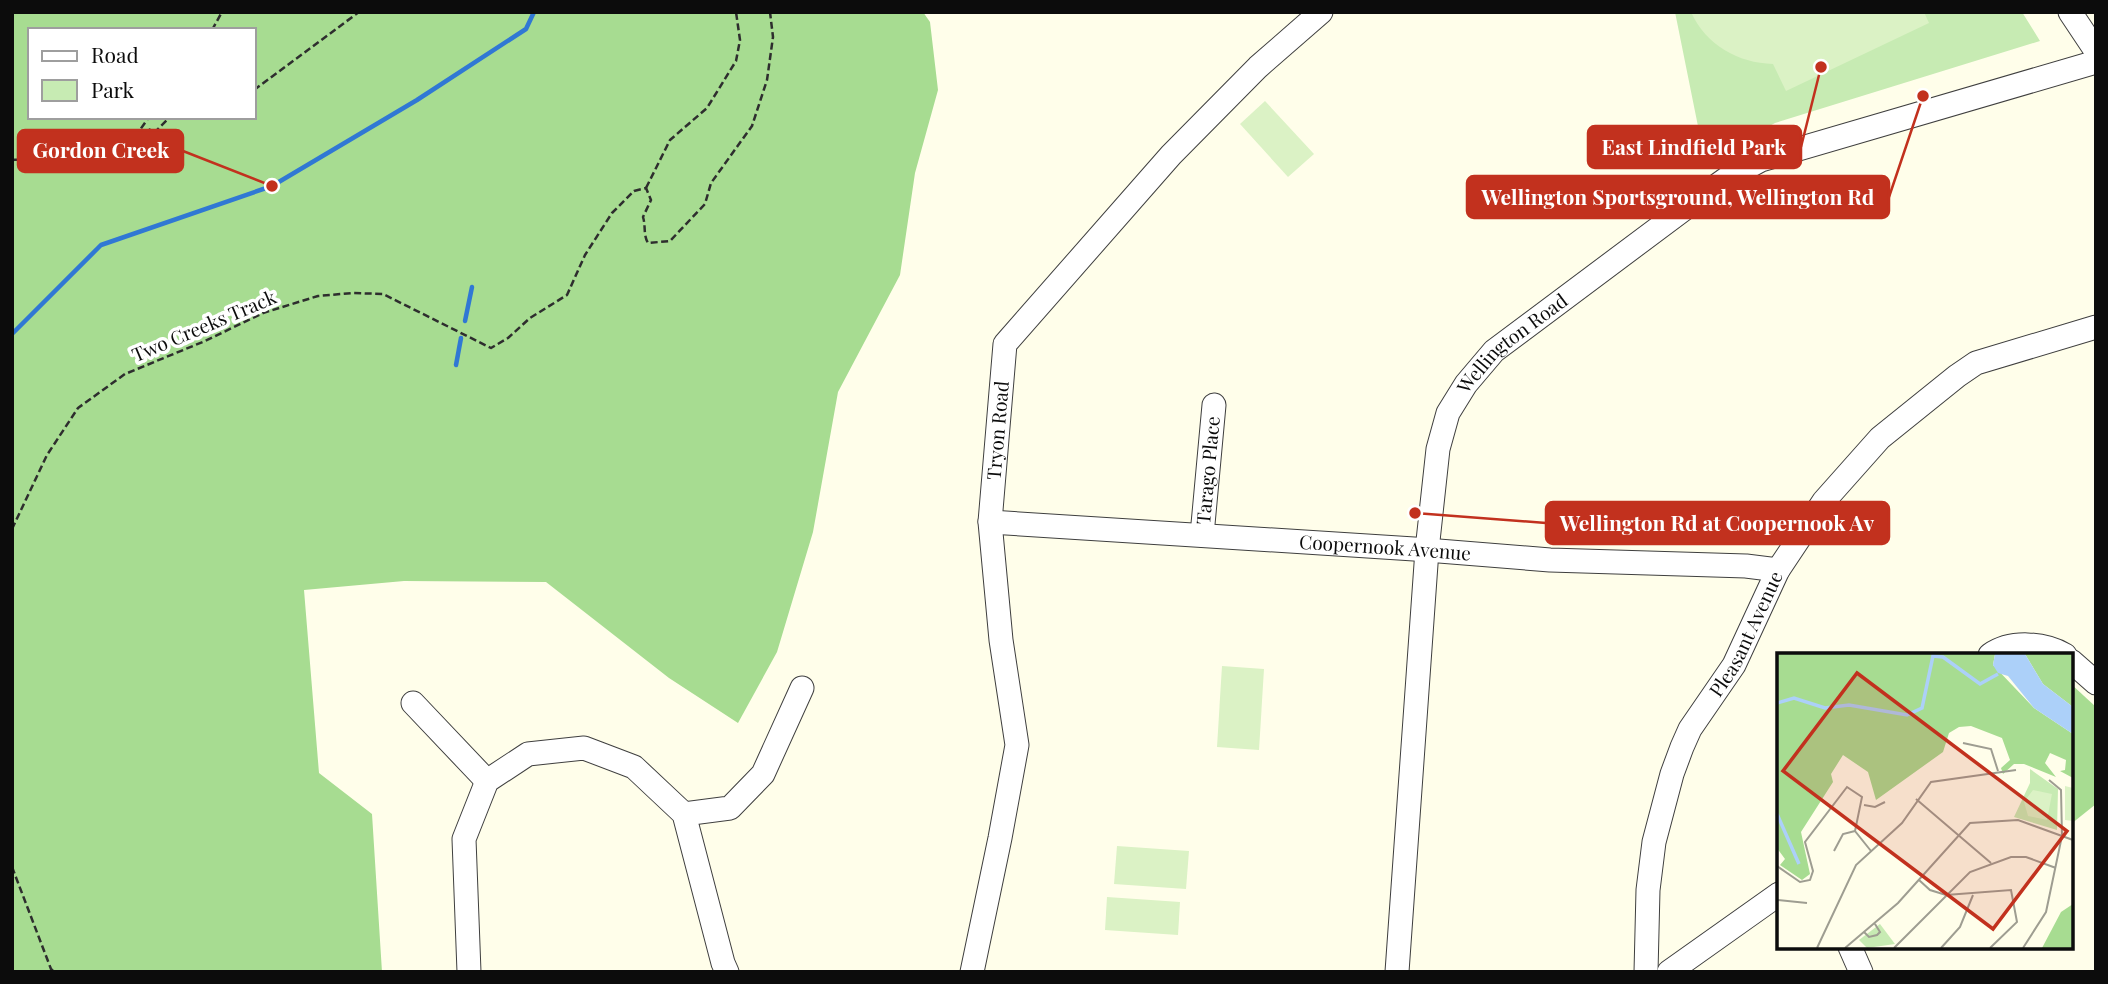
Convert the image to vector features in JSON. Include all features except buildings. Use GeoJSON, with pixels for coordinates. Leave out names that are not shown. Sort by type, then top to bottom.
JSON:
{"type":"FeatureCollection","features":[{"type":"Feature","properties":{"kind":"street","name":"Tryon Road"},"geometry":{"type":"LineString","coordinates":[[972,972],[1017,745],[1001,640],[990,522],[1005,344],[1171,155],[1258,67],[1321,12]]}},
{"type":"Feature","properties":{"kind":"street"},"geometry":{"type":"LineString","coordinates":[[2070,12],[2096,51]]}},
{"type":"Feature","properties":{"kind":"street","name":"Wellington Road"},"geometry":{"type":"LineString","coordinates":[[1397,972],[1427,550],[1437,449],[1448,413],[1466,384],[1494,351],[1726,179],[1761,160],[2096,62]]}},
{"type":"Feature","properties":{"kind":"street","name":"Pleasant Avenue"},"geometry":{"type":"LineString","coordinates":[[1646,972],[1648,890],[1654,842],[1672,774],[1690,729],[1734,665],[1778,570],[1824,500],[1880,438],[1976,363],[2096,327]]}},
{"type":"Feature","properties":{"kind":"street","name":"Tarago Place"},"geometry":{"type":"LineString","coordinates":[[1202,535],[1214,405]]}},
{"type":"Feature","properties":{"kind":"street","name":"Coopernook Avenue"},"geometry":{"type":"LineString","coordinates":[[990,522],[1427,550],[1550,561],[1746,566],[1778,570]]}},
{"type":"Feature","properties":{"kind":"street"},"geometry":{"type":"LineString","coordinates":[[1993,653],[2018,645],[2037,645],[2059,653]]}},
{"type":"Feature","properties":{"kind":"street"},"geometry":{"type":"LineString","coordinates":[[2073,663],[2096,684]]}},
{"type":"Feature","properties":{"kind":"street"},"geometry":{"type":"LineString","coordinates":[[684,814],[730,808],[763,774],[802,688]]}},
{"type":"Feature","properties":{"kind":"street"},"geometry":{"type":"LineString","coordinates":[[413,704],[487,781]]}},
{"type":"Feature","properties":{"kind":"street"},"geometry":{"type":"LineString","coordinates":[[469,972],[464,839],[487,781],[528,754],[584,748],[634,767],[684,814],[727,972]]}},
{"type":"Feature","properties":{"kind":"street"},"geometry":{"type":"LineString","coordinates":[[1669,972],[1777,895]]}},
{"type":"Feature","properties":{"kind":"street"},"geometry":{"type":"LineString","coordinates":[[1851,949],[1861,972]]}},
{"type":"Feature","properties":{"kind":"path"},"geometry":{"type":"LineString","coordinates":[[213,28],[222,12]]}},
{"type":"Feature","properties":{"kind":"path"},"geometry":{"type":"LineString","coordinates":[[256,89],[359,12]]}},
{"type":"Feature","properties":{"kind":"path"},"geometry":{"type":"LineString","coordinates":[[736,12],[740,40],[736,61],[707,108],[670,140],[646,188],[651,200],[643,217],[646,225],[644,235],[648,243],[670,241],[705,204],[711,183],[752,125],[767,80],[773,37],[770,12]]}},
{"type":"Feature","properties":{"kind":"path"},"geometry":{"type":"LineString","coordinates":[[133,140],[148,119]]}},
{"type":"Feature","properties":{"kind":"path"},"geometry":{"type":"LineString","coordinates":[[12,160],[61,158],[111,147],[133,140],[150,130],[149,136],[168,119]]}},
{"type":"Feature","properties":{"kind":"path","name":"Two Creeks Track"},"geometry":{"type":"LineString","coordinates":[[12,529],[47,455],[78,408],[125,374],[205,341],[263,313],[318,296],[353,293],[383,294],[491,348],[508,338],[530,318],[567,295],[585,255],[612,213],[634,191],[646,188]]}},
{"type":"Feature","properties":{"kind":"path"},"geometry":{"type":"LineString","coordinates":[[12,867],[54,972]]}},
{"type":"Feature","properties":{"kind":"green space"},"geometry":{"type":"Polygon","coordinates":[[[12,12],[923,12],[930,22],[938,90],[915,173],[900,275],[838,392],[813,532],[777,652],[738,723],[669,678],[546,582],[404,581],[304,590],[319,773],[372,814],[382,972],[12,972],[12,12]]]}},
{"type":"Feature","properties":{"kind":"green space"},"geometry":{"type":"Polygon","coordinates":[[[1675,12],[2022,12],[2040,41],[1775,123],[1705,161],[1675,12]]]}},
{"type":"Feature","properties":{"kind":"green space"},"geometry":{"type":"Polygon","coordinates":[[[1691,12],[1924,12],[1929,23],[1786,91],[1773,64],[1748,60],[1724,50],[1705,34],[1691,12]]]}},
{"type":"Feature","properties":{"kind":"green space"},"geometry":{"type":"Polygon","coordinates":[[[1265,101],[1314,154],[1288,177],[1240,124],[1265,101]]]}},
{"type":"Feature","properties":{"kind":"green space"},"geometry":{"type":"Polygon","coordinates":[[[1222,666],[1264,669],[1259,750],[1217,747],[1222,666]]]}},
{"type":"Feature","properties":{"kind":"green space"},"geometry":{"type":"Polygon","coordinates":[[[2073,686],[2096,707],[2096,804],[2073,822],[2073,686]]]}},
{"type":"Feature","properties":{"kind":"green space"},"geometry":{"type":"Polygon","coordinates":[[[1117,846],[1189,851],[1186,889],[1114,884],[1117,846]]]}},
{"type":"Feature","properties":{"kind":"green space"},"geometry":{"type":"Polygon","coordinates":[[[1107,897],[1180,902],[1178,935],[1105,930],[1107,897]]]}},
{"type":"Feature","properties":{"kind":"waterway"},"geometry":{"type":"LineString","coordinates":[[12,334],[101,245],[272,186],[417,100],[526,29],[534,12]]}},
{"type":"Feature","properties":{"kind":"waterway"},"geometry":{"type":"LineString","coordinates":[[465,321],[472,287]]}},
{"type":"Feature","properties":{"kind":"waterway"},"geometry":{"type":"LineString","coordinates":[[456,365],[461,338]]}},
{"type":"Feature","properties":{"kind":"place","name":"East Lindfield Park"},"geometry":{"type":"Point","coordinates":[1821,67]}},
{"type":"Feature","properties":{"kind":"place","name":"Wellington Sportsground, Wellington Rd"},"geometry":{"type":"Point","coordinates":[1923,96]}},
{"type":"Feature","properties":{"kind":"place","name":"Gordon Creek"},"geometry":{"type":"Point","coordinates":[272,186]}},
{"type":"Feature","properties":{"kind":"place","name":"Wellington Rd at Coopernook Av"},"geometry":{"type":"Point","coordinates":[1415,513]}}]}
